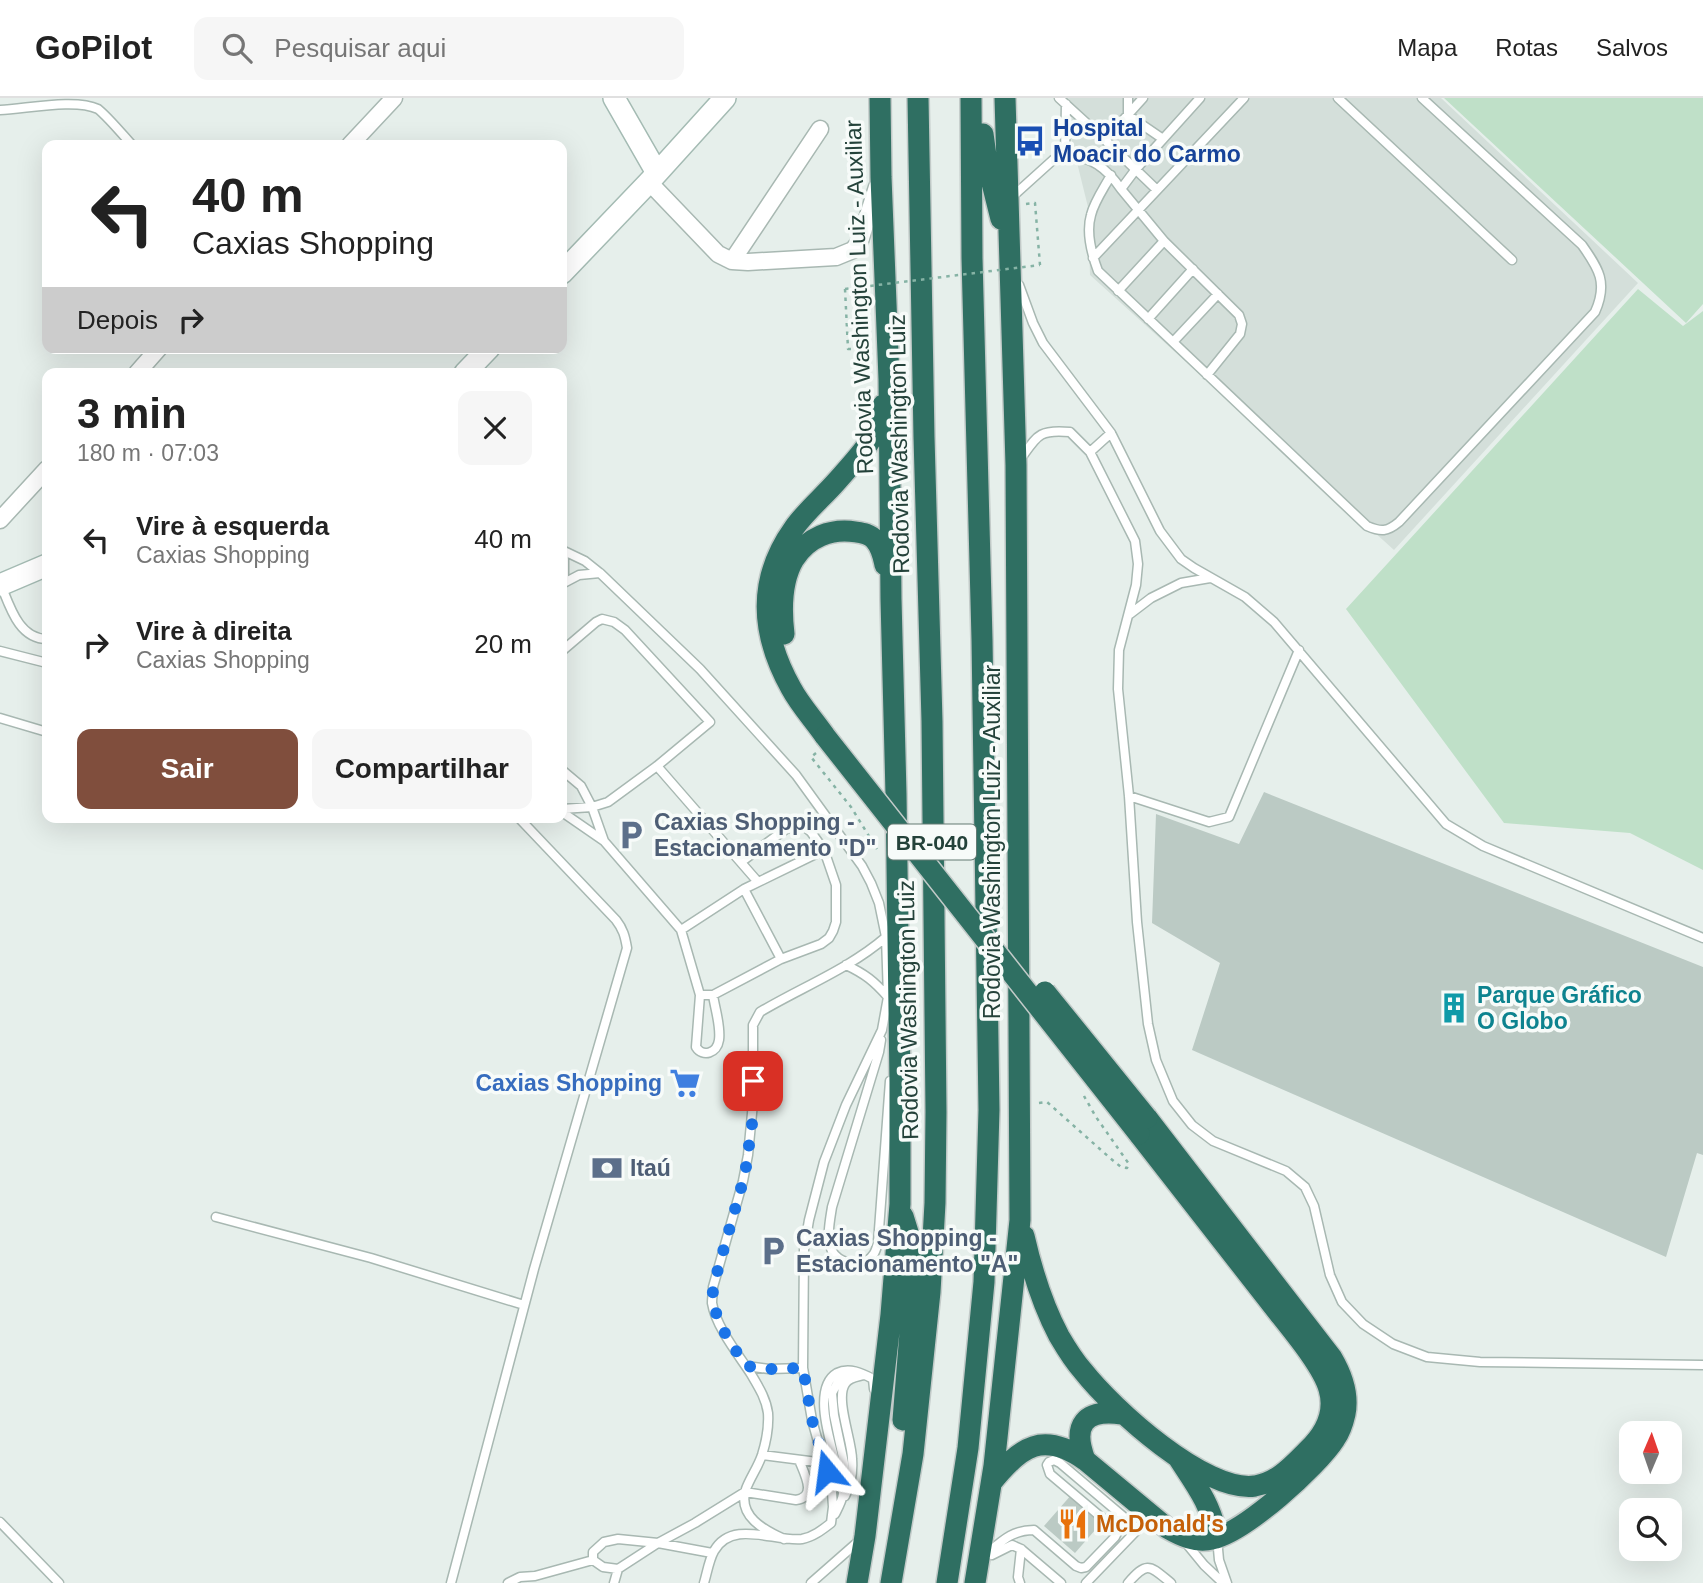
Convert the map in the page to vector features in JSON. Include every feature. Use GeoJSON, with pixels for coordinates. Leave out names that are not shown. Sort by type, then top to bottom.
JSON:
{"type":"FeatureCollection","features":[{"type":"Feature","properties":{"kind":"highway","name":"Rodovia Washington Luiz - Auxiliar"},"geometry":{"type":"LineString","coordinates":[[857,1583],[891,1315],[900,1204],[901,1082],[896,782],[888,346],[880,98]]}},
{"type":"Feature","properties":{"kind":"highway","name":"Rodovia Washington Luiz"},"geometry":{"type":"LineString","coordinates":[[891,1583],[905,1506],[918,1405],[930,1292],[935,1203],[932,722],[918,98]]}},
{"type":"Feature","properties":{"kind":"highway","name":"BR-040"},"geometry":{"type":"LineString","coordinates":[[947,1583],[968,1448],[984,1282],[989,1110],[971,98]]}},
{"type":"Feature","properties":{"kind":"highway"},"geometry":{"type":"LineString","coordinates":[[979,98],[987,163],[1010,257]]}},
{"type":"Feature","properties":{"kind":"highway","name":"Rodovia Washington Luiz - Auxiliar"},"geometry":{"type":"LineString","coordinates":[[975,1583],[992,1482],[1020,1220],[1016,465],[1010,257],[1018,201],[1005,98]]}},
{"type":"Feature","properties":{"kind":"highway"},"geometry":{"type":"LineString","coordinates":[[888,379],[880,424],[859,456],[794,527],[771,571],[767,617],[772,644],[779,662],[792,690],[824,738],[1332,1358],[1339,1370],[1345,1391],[1346,1412],[1337,1437],[1330,1447],[1256,1516],[1217,1538],[1200,1540],[1145,1522],[1086,1461],[1058,1447],[1031,1447],[1012,1459],[992,1482]]}},
{"type":"Feature","properties":{"kind":"highway"},"geometry":{"type":"LineString","coordinates":[[824,738],[792,663],[785,638],[781,610],[785,580],[794,560],[805,545],[821,535],[841,530],[864,533],[874,538],[882,550],[891,599]]}},
{"type":"Feature","properties":{"kind":"highway"},"geometry":{"type":"LineString","coordinates":[[1020,1220],[1044,1306],[1060,1337],[1082,1370],[1122,1413],[1177,1457],[1229,1483],[1247,1486],[1266,1483],[1286,1472],[1322,1434],[1330,1414],[1330,1391],[1326,1380],[1143,1126]]}},
{"type":"Feature","properties":{"kind":"highway"},"geometry":{"type":"LineString","coordinates":[[884,1583],[916,1258],[900,1204]]}},
{"type":"Feature","properties":{"kind":"highway"},"geometry":{"type":"LineString","coordinates":[[1086,1461],[1080,1440],[1084,1421],[1100,1413],[1122,1413]]}},
{"type":"Feature","properties":{"kind":"highway"},"geometry":{"type":"LineString","coordinates":[[1177,1457],[1206,1501],[1217,1538]]}},
{"type":"Feature","properties":{"kind":"main road"},"geometry":{"type":"LineString","coordinates":[[614,98],[653,177]]}},
{"type":"Feature","properties":{"kind":"main road"},"geometry":{"type":"LineString","coordinates":[[567,268],[724,98]]}},
{"type":"Feature","properties":{"kind":"main road"},"geometry":{"type":"LineString","coordinates":[[470,368],[483,354]]}},
{"type":"Feature","properties":{"kind":"main road"},"geometry":{"type":"LineString","coordinates":[[0,585],[42,567]]}},
{"type":"Feature","properties":{"kind":"street"},"geometry":{"type":"LineString","coordinates":[[354,140],[394,98]]}},
{"type":"Feature","properties":{"kind":"street"},"geometry":{"type":"LineString","coordinates":[[732,261],[820,129]]}},
{"type":"Feature","properties":{"kind":"street"},"geometry":{"type":"LineString","coordinates":[[653,177],[718,254],[732,261],[836,257],[853,250],[860,241],[881,177]]}},
{"type":"Feature","properties":{"kind":"street"},"geometry":{"type":"LineString","coordinates":[[141,368],[154,354]]}},
{"type":"Feature","properties":{"kind":"street"},"geometry":{"type":"LineString","coordinates":[[0,520],[42,474]]}},
{"type":"Feature","properties":{"kind":"lane"},"geometry":{"type":"LineString","coordinates":[[1128,98],[1128,115]]}},
{"type":"Feature","properties":{"kind":"lane"},"geometry":{"type":"LineString","coordinates":[[1105,140],[1143,98]]}},
{"type":"Feature","properties":{"kind":"lane"},"geometry":{"type":"LineString","coordinates":[[1121,190],[1200,98]]}},
{"type":"Feature","properties":{"kind":"lane"},"geometry":{"type":"LineString","coordinates":[[1093,258],[1244,98]]}},
{"type":"Feature","properties":{"kind":"lane"},"geometry":{"type":"LineString","coordinates":[[1338,98],[1512,260]]}},
{"type":"Feature","properties":{"kind":"lane"},"geometry":{"type":"LineString","coordinates":[[1111,175],[1091,215],[1089,226],[1093,258],[1098,271],[1367,526],[1378,530],[1391,529],[1595,312],[1602,286],[1600,273],[1582,245],[1422,98]]}},
{"type":"Feature","properties":{"kind":"lane"},"geometry":{"type":"LineString","coordinates":[[1063,101],[1065,153]]}},
{"type":"Feature","properties":{"kind":"lane"},"geometry":{"type":"LineString","coordinates":[[1063,101],[1157,190]]}},
{"type":"Feature","properties":{"kind":"lane"},"geometry":{"type":"LineString","coordinates":[[0,110],[82,103],[97,109],[127,140]]}},
{"type":"Feature","properties":{"kind":"lane"},"geometry":{"type":"LineString","coordinates":[[1128,115],[1163,139]]}},
{"type":"Feature","properties":{"kind":"lane"},"geometry":{"type":"LineString","coordinates":[[1018,201],[1053,160],[1065,153],[1082,156],[1111,175],[1137,211],[1164,241],[1239,315],[1242,324],[1240,334],[1207,375]]}},
{"type":"Feature","properties":{"kind":"lane"},"geometry":{"type":"LineString","coordinates":[[1118,291],[1164,241]]}},
{"type":"Feature","properties":{"kind":"lane"},"geometry":{"type":"LineString","coordinates":[[1010,257],[1033,323],[1043,343],[1111,433],[1160,531],[1181,559],[1245,597],[1274,622],[1446,824],[1483,846],[1703,938]]}},
{"type":"Feature","properties":{"kind":"lane"},"geometry":{"type":"LineString","coordinates":[[1148,319],[1193,269]]}},
{"type":"Feature","properties":{"kind":"lane"},"geometry":{"type":"LineString","coordinates":[[1172,342],[1218,294]]}},
{"type":"Feature","properties":{"kind":"lane"},"geometry":{"type":"LineString","coordinates":[[1016,465],[1037,436],[1053,430],[1070,432],[1090,452],[1135,541],[1138,564],[1136,585],[1119,650],[1118,689],[1148,1024],[1157,1060],[1173,1101],[1192,1125],[1213,1141],[1286,1171],[1305,1187],[1314,1206],[1330,1275],[1342,1302],[1363,1324],[1393,1344],[1427,1357],[1480,1362],[1703,1365]]}},
{"type":"Feature","properties":{"kind":"lane"},"geometry":{"type":"LineString","coordinates":[[1090,452],[1111,433]]}},
{"type":"Feature","properties":{"kind":"lane"},"geometry":{"type":"LineString","coordinates":[[567,552],[600,573],[700,669],[796,775],[872,883],[886,937],[888,997],[882,1030],[832,1207],[830,1224],[833,1252],[839,1260],[854,1264],[865,1262],[874,1255],[878,1243],[898,970]]}},
{"type":"Feature","properties":{"kind":"lane"},"geometry":{"type":"LineString","coordinates":[[567,581],[588,573],[600,573]]}},
{"type":"Feature","properties":{"kind":"lane"},"geometry":{"type":"LineString","coordinates":[[1130,614],[1151,598],[1181,583],[1210,578]]}},
{"type":"Feature","properties":{"kind":"lane"},"geometry":{"type":"LineString","coordinates":[[0,585],[22,629],[42,639]]}},
{"type":"Feature","properties":{"kind":"lane"},"geometry":{"type":"LineString","coordinates":[[567,647],[596,622],[602,619],[614,621],[635,640],[710,722],[608,802],[567,810]]}},
{"type":"Feature","properties":{"kind":"lane"},"geometry":{"type":"LineString","coordinates":[[0,650],[42,662]]}},
{"type":"Feature","properties":{"kind":"lane"},"geometry":{"type":"LineString","coordinates":[[1129,796],[1209,822],[1229,817],[1299,650]]}},
{"type":"Feature","properties":{"kind":"lane"},"geometry":{"type":"LineString","coordinates":[[0,718],[42,731]]}},
{"type":"Feature","properties":{"kind":"lane"},"geometry":{"type":"LineString","coordinates":[[657,766],[758,882]]}},
{"type":"Feature","properties":{"kind":"lane"},"geometry":{"type":"LineString","coordinates":[[567,774],[581,786],[604,841]]}},
{"type":"Feature","properties":{"kind":"lane"},"geometry":{"type":"LineString","coordinates":[[567,815],[604,841],[681,930],[700,995],[696,1047],[705,1054],[716,1048],[719,1040],[713,995]]}},
{"type":"Feature","properties":{"kind":"lane"},"geometry":{"type":"LineString","coordinates":[[451,1583],[524,1305],[626,948],[622,928],[616,920],[524,823]]}},
{"type":"Feature","properties":{"kind":"lane"},"geometry":{"type":"LineString","coordinates":[[700,995],[713,995],[781,959],[821,944],[829,938],[836,922],[836,885],[824,850],[805,827],[786,829],[741,862]]}},
{"type":"Feature","properties":{"kind":"lane"},"geometry":{"type":"LineString","coordinates":[[681,930],[744,889],[824,850]]}},
{"type":"Feature","properties":{"kind":"lane"},"geometry":{"type":"LineString","coordinates":[[744,889],[781,959]]}},
{"type":"Feature","properties":{"kind":"lane"},"geometry":{"type":"LineString","coordinates":[[784,1539],[765,1531],[752,1521],[745,1509],[745,1492],[762,1455],[768,1410],[758,1385],[723,1330],[712,1302],[713,1287],[743,1181],[751,1141],[752,1025],[760,1012],[869,952],[886,937]]}},
{"type":"Feature","properties":{"kind":"lane"},"geometry":{"type":"LineString","coordinates":[[846,965],[863,972],[888,997]]}},
{"type":"Feature","properties":{"kind":"lane"},"geometry":{"type":"LineString","coordinates":[[831,1523],[832,1492],[812,1420],[803,1368],[804,1250],[811,1209],[837,1126],[876,1051]]}},
{"type":"Feature","properties":{"kind":"lane"},"geometry":{"type":"LineString","coordinates":[[216,1217],[371,1258],[524,1305]]}},
{"type":"Feature","properties":{"kind":"lane"},"geometry":{"type":"LineString","coordinates":[[746,1366],[769,1369],[803,1368]]}},
{"type":"Feature","properties":{"kind":"lane"},"geometry":{"type":"LineString","coordinates":[[840,1505],[843,1492],[825,1421],[824,1398],[831,1378],[839,1372],[849,1371],[873,1379],[878,1399],[878,1424]]}},
{"type":"Feature","properties":{"kind":"lane"},"geometry":{"type":"LineString","coordinates":[[704,1583],[712,1553],[727,1538],[753,1533],[784,1539],[803,1539],[818,1533],[831,1523],[850,1485],[852,1465],[842,1403],[843,1387],[846,1381],[865,1375]]}},
{"type":"Feature","properties":{"kind":"lane"},"geometry":{"type":"LineString","coordinates":[[762,1455],[825,1463]]}},
{"type":"Feature","properties":{"kind":"lane"},"geometry":{"type":"LineString","coordinates":[[593,1560],[603,1567],[618,1569],[745,1492],[803,1499],[808,1488],[799,1460]]}},
{"type":"Feature","properties":{"kind":"lane"},"geometry":{"type":"LineString","coordinates":[[979,1560],[1013,1533],[1034,1530],[1081,1568],[1086,1567],[1115,1537],[1117,1533],[1114,1528],[1050,1474],[1047,1465],[1054,1461],[1145,1522],[1086,1583]]}},
{"type":"Feature","properties":{"kind":"lane"},"geometry":{"type":"LineString","coordinates":[[0,1522],[59,1583]]}},
{"type":"Feature","properties":{"kind":"lane"},"geometry":{"type":"LineString","coordinates":[[1179,1535],[1204,1565],[1225,1583]]}},
{"type":"Feature","properties":{"kind":"lane"},"geometry":{"type":"LineString","coordinates":[[811,1583],[865,1536]]}},
{"type":"Feature","properties":{"kind":"lane"},"geometry":{"type":"LineString","coordinates":[[1217,1538],[1225,1583]]}},
{"type":"Feature","properties":{"kind":"lane"},"geometry":{"type":"LineString","coordinates":[[593,1560],[593,1552],[604,1542],[618,1539],[712,1553]]}},
{"type":"Feature","properties":{"kind":"lane"},"geometry":{"type":"LineString","coordinates":[[979,1560],[1012,1545],[1021,1549],[1061,1583]]}},
{"type":"Feature","properties":{"kind":"lane"},"geometry":{"type":"LineString","coordinates":[[1020,1583],[1018,1577],[1021,1549]]}},
{"type":"Feature","properties":{"kind":"lane"},"geometry":{"type":"LineString","coordinates":[[508,1583],[520,1577],[535,1576],[593,1560]]}},
{"type":"Feature","properties":{"kind":"lane"},"geometry":{"type":"LineString","coordinates":[[1128,1583],[1138,1572],[1149,1567],[1171,1583]]}},
{"type":"Feature","properties":{"kind":"lane"},"geometry":{"type":"LineString","coordinates":[[614,1583],[618,1569]]}},
{"type":"Feature","properties":{"kind":"lane"},"geometry":{"type":"LineString","coordinates":[[825,1583],[827,1570]]}},
{"type":"Feature","properties":{"kind":"path"},"geometry":{"type":"LineString","coordinates":[[888,346],[862,347],[860,295],[855,295],[857,349],[848,349],[845,289],[1040,265],[1035,203],[1018,201]]}},
{"type":"Feature","properties":{"kind":"path"},"geometry":{"type":"LineString","coordinates":[[824,738],[811,757],[851,807],[879,853]]}},
{"type":"Feature","properties":{"kind":"path"},"geometry":{"type":"LineString","coordinates":[[1020,1106],[1047,1102],[1110,1158],[1121,1167],[1127,1168],[1129,1164],[1084,1097]]}},
{"type":"Feature","properties":{"kind":"shaded area"},"geometry":{"type":"Polygon","coordinates":[[[1061,98],[1441,98],[1638,283],[1394,550],[1090,275],[1088,207],[1061,98]]]}},
{"type":"Feature","properties":{"kind":"green space"},"geometry":{"type":"Polygon","coordinates":[[[1444,98],[1703,98],[1703,304],[1686,323],[1444,98]]]}},
{"type":"Feature","properties":{"kind":"green space"},"geometry":{"type":"Polygon","coordinates":[[[1638,289],[1683,326],[1703,311],[1703,870],[1630,833],[1504,823],[1346,609],[1638,289]]]}},
{"type":"Feature","properties":{"kind":"building","name":"Parque Gráfico O Globo"},"geometry":{"type":"Polygon","coordinates":[[[1264,792],[1703,967],[1703,1155],[1697,1153],[1666,1257],[1192,1050],[1220,963],[1152,923],[1156,814],[1239,844],[1264,792]]]}},
{"type":"Feature","properties":{"kind":"building","name":"McDonald's"},"geometry":{"type":"Polygon","coordinates":[[[1072,1494],[1103,1521],[1075,1553],[1044,1526],[1072,1494]]]}},
{"type":"Feature","properties":{"kind":"place","name":"Hospital Moacir do Carmo"},"geometry":{"type":"Point","coordinates":[1030,141]}},
{"type":"Feature","properties":{"kind":"place","name":"Caxias Shopping - Estacionamento \"D\""},"geometry":{"type":"Point","coordinates":[631,835]}},
{"type":"Feature","properties":{"kind":"place","name":"Parque Gráfico O Globo"},"geometry":{"type":"Point","coordinates":[1454,1008]}},
{"type":"Feature","properties":{"kind":"place","name":"Caxias Shopping"},"geometry":{"type":"Point","coordinates":[685,1083]}},
{"type":"Feature","properties":{"kind":"place","name":"Itaú"},"geometry":{"type":"Point","coordinates":[607,1168]}},
{"type":"Feature","properties":{"kind":"place","name":"Caxias Shopping - Estacionamento \"A\""},"geometry":{"type":"Point","coordinates":[773,1251]}},
{"type":"Feature","properties":{"kind":"place","name":"McDonald's"},"geometry":{"type":"Point","coordinates":[1073,1524]}},
{"type":"Feature","properties":{"kind":"route"},"geometry":{"type":"LineString","coordinates":[[753,1081],[751,1141],[745,1174],[717,1270],[712,1302],[723,1330],[746,1366],[769,1369],[803,1368],[812,1420],[827,1471]]}}]}
